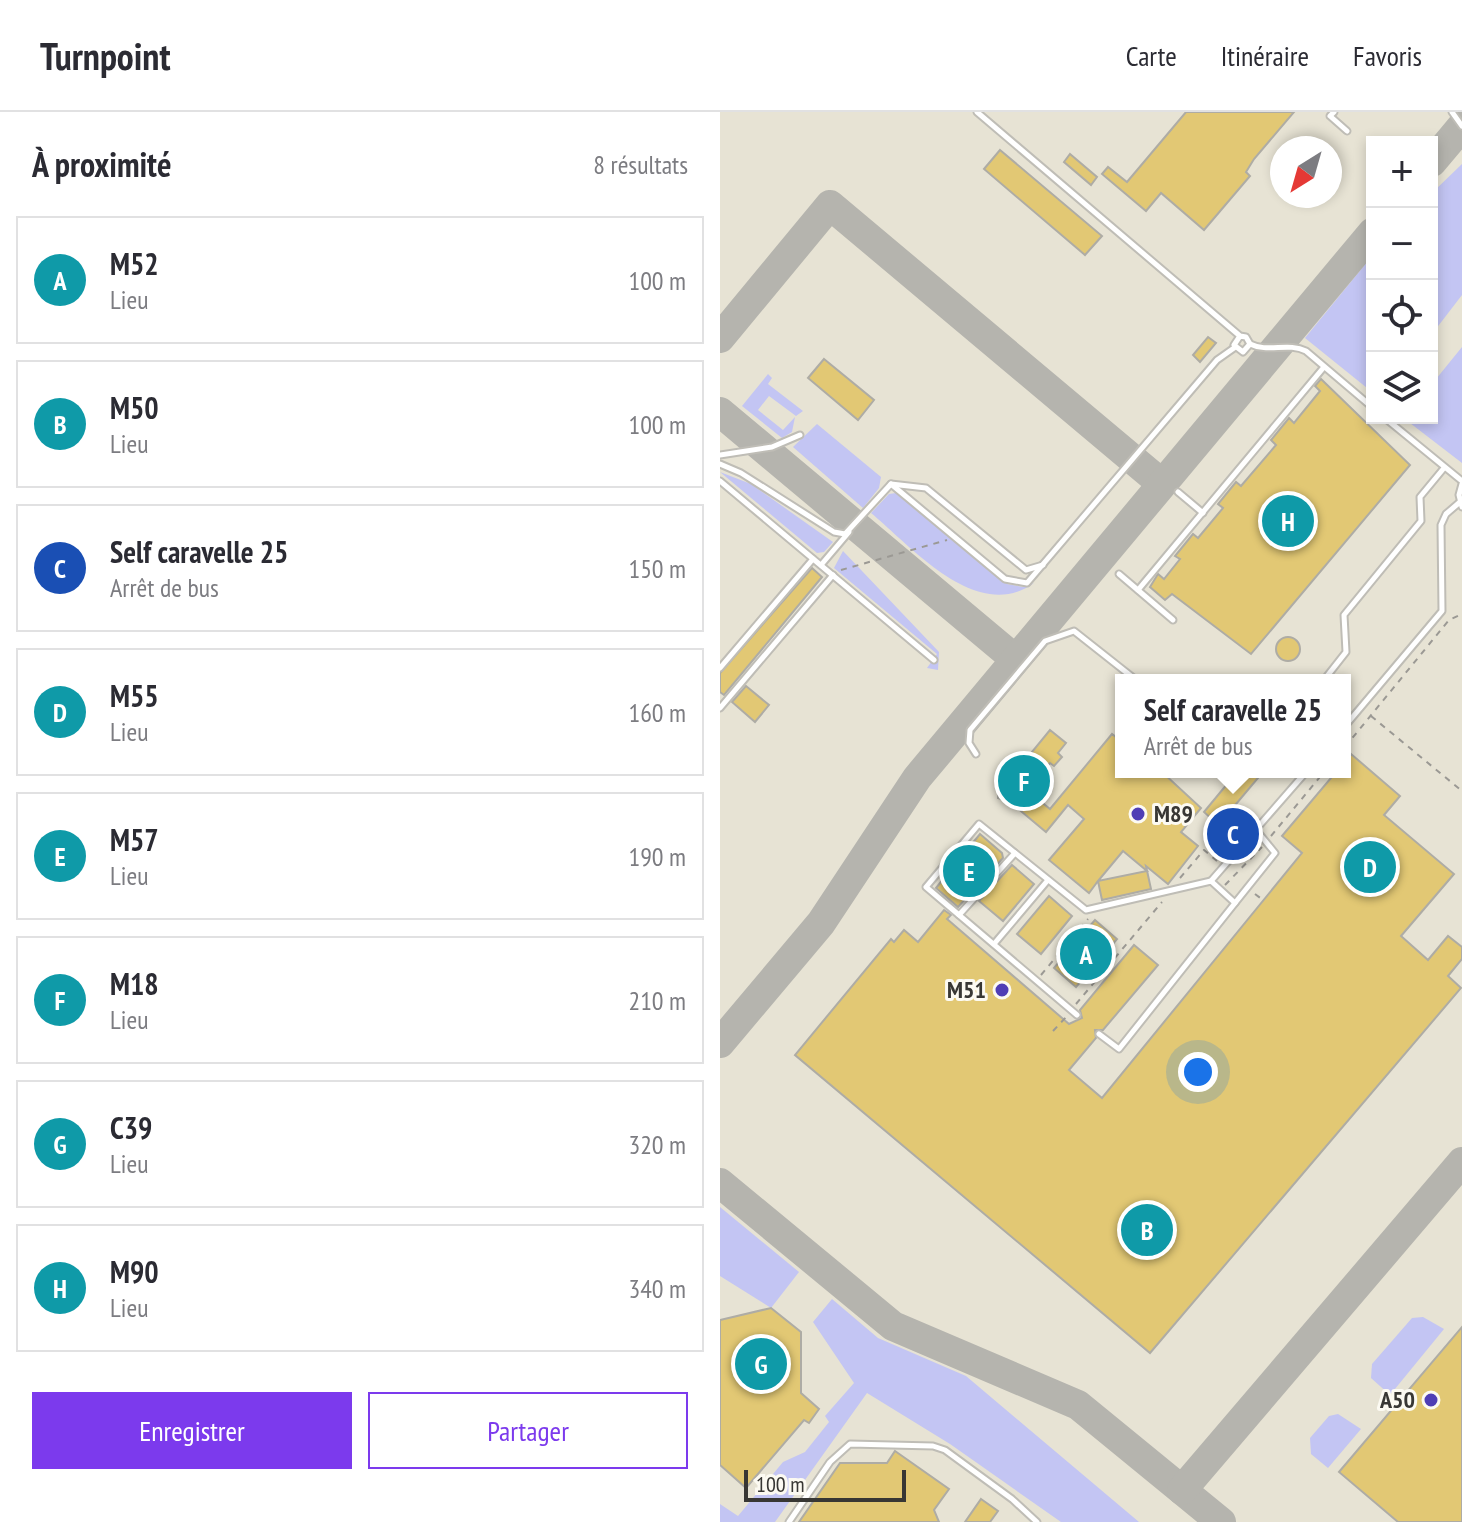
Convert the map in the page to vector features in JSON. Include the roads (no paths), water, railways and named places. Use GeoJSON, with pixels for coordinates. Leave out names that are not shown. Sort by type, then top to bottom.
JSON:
{"type":"FeatureCollection","features":[{"type":"Feature","properties":{"kind":"lane"},"geometry":{"type":"LineString","coordinates":[[977,112],[1240,336],[1246,337],[1250,344],[1264,348],[1298,347],[1366,402]]}},
{"type":"Feature","properties":{"kind":"lane"},"geometry":{"type":"LineString","coordinates":[[1452,112],[1462,126]]}},
{"type":"Feature","properties":{"kind":"lane"},"geometry":{"type":"LineString","coordinates":[[1332,114],[1347,131]]}},
{"type":"Feature","properties":{"kind":"lane"},"geometry":{"type":"LineString","coordinates":[[1234,348],[1234,340],[1240,336]]}},
{"type":"Feature","properties":{"kind":"lane"},"geometry":{"type":"LineString","coordinates":[[1234,348],[1243,352],[1250,344]]}},
{"type":"Feature","properties":{"kind":"lane"},"geometry":{"type":"LineString","coordinates":[[891,484],[1012,582],[1027,583],[1217,360],[1234,348]]}},
{"type":"Feature","properties":{"kind":"lane"},"geometry":{"type":"LineString","coordinates":[[1138,590],[1324,367]]}},
{"type":"Feature","properties":{"kind":"lane"},"geometry":{"type":"LineString","coordinates":[[1351,719],[1442,611],[1441,525],[1446,514],[1461,504],[1462,483],[1392,424]]}},
{"type":"Feature","properties":{"kind":"lane"},"geometry":{"type":"LineString","coordinates":[[720,455],[772,447],[800,435]]}},
{"type":"Feature","properties":{"kind":"lane"},"geometry":{"type":"LineString","coordinates":[[720,464],[741,473],[834,532],[850,531]]}},
{"type":"Feature","properties":{"kind":"lane"},"geometry":{"type":"LineString","coordinates":[[1329,674],[1346,652],[1344,615],[1421,521],[1420,497],[1444,468]]}},
{"type":"Feature","properties":{"kind":"lane"},"geometry":{"type":"LineString","coordinates":[[720,481],[934,660]]}},
{"type":"Feature","properties":{"kind":"lane"},"geometry":{"type":"LineString","coordinates":[[891,484],[926,488],[1026,570],[1046,563]]}},
{"type":"Feature","properties":{"kind":"lane"},"geometry":{"type":"LineString","coordinates":[[821,565],[891,484]]}},
{"type":"Feature","properties":{"kind":"lane"},"geometry":{"type":"LineString","coordinates":[[1178,492],[1203,513]]}},
{"type":"Feature","properties":{"kind":"lane"},"geometry":{"type":"LineString","coordinates":[[720,668],[813,559]]}},
{"type":"Feature","properties":{"kind":"lane"},"geometry":{"type":"LineString","coordinates":[[1119,574],[1173,620]]}},
{"type":"Feature","properties":{"kind":"lane"},"geometry":{"type":"LineString","coordinates":[[720,708],[833,575]]}},
{"type":"Feature","properties":{"kind":"lane"},"geometry":{"type":"LineString","coordinates":[[976,754],[969,743],[970,730],[1053,636],[1074,631],[1128,674]]}},
{"type":"Feature","properties":{"kind":"lane"},"geometry":{"type":"LineString","coordinates":[[1074,1013],[926,887],[979,824],[1086,910],[1211,881],[1301,778]]}},
{"type":"Feature","properties":{"kind":"lane"},"geometry":{"type":"LineString","coordinates":[[1099,1034],[1119,1049],[1275,853],[1257,831]]}},
{"type":"Feature","properties":{"kind":"lane"},"geometry":{"type":"LineString","coordinates":[[959,915],[1015,853]]}},
{"type":"Feature","properties":{"kind":"lane"},"geometry":{"type":"LineString","coordinates":[[994,944],[1048,880]]}},
{"type":"Feature","properties":{"kind":"lane"},"geometry":{"type":"LineString","coordinates":[[1211,881],[1235,903]]}},
{"type":"Feature","properties":{"kind":"lane"},"geometry":{"type":"LineString","coordinates":[[789,1522],[830,1462],[850,1444],[933,1446],[945,1450],[1037,1522]]}},
{"type":"Feature","properties":{"kind":"place","name":"M90"},"geometry":{"type":"Point","coordinates":[1288,521]}},
{"type":"Feature","properties":{"kind":"place","name":"M18"},"geometry":{"type":"Point","coordinates":[1024,781]}},
{"type":"Feature","properties":{"kind":"place","name":"M89"},"geometry":{"type":"Point","coordinates":[1138,814]}},
{"type":"Feature","properties":{"kind":"place","name":"Self caravelle 25"},"geometry":{"type":"Point","coordinates":[1233,834]}},
{"type":"Feature","properties":{"kind":"place","name":"M55"},"geometry":{"type":"Point","coordinates":[1370,867]}},
{"type":"Feature","properties":{"kind":"place","name":"M57"},"geometry":{"type":"Point","coordinates":[969,871]}},
{"type":"Feature","properties":{"kind":"place","name":"M52"},"geometry":{"type":"Point","coordinates":[1086,954]}},
{"type":"Feature","properties":{"kind":"place","name":"M51"},"geometry":{"type":"Point","coordinates":[1002,990]}},
{"type":"Feature","properties":{"kind":"place","name":"M50"},"geometry":{"type":"Point","coordinates":[1147,1230]}},
{"type":"Feature","properties":{"kind":"place","name":"C39"},"geometry":{"type":"Point","coordinates":[761,1364]}},
{"type":"Feature","properties":{"kind":"place","name":"A50"},"geometry":{"type":"Point","coordinates":[1431,1400]}}]}
